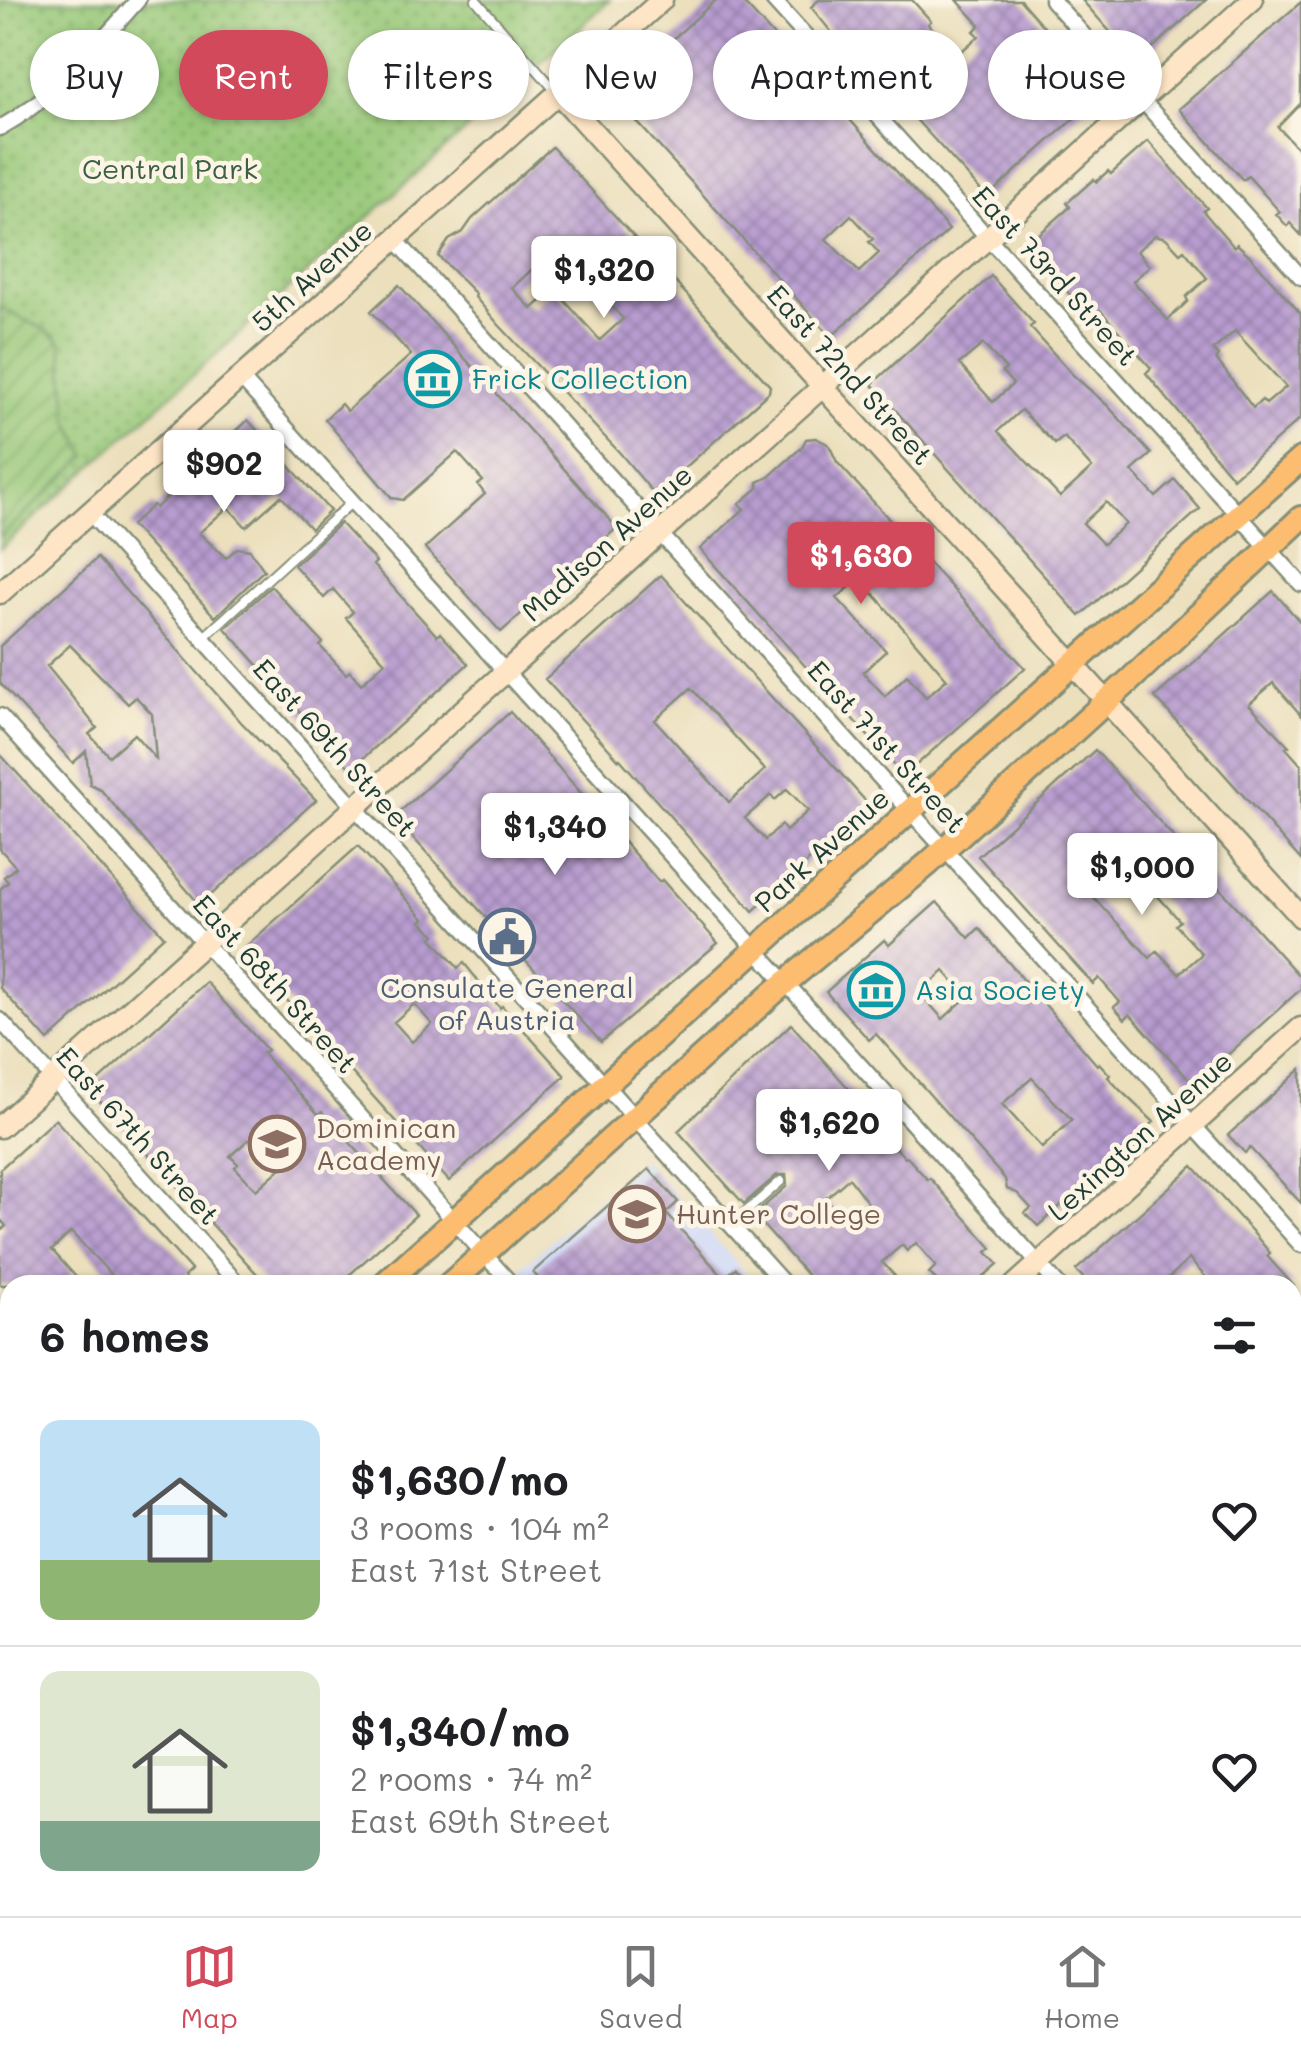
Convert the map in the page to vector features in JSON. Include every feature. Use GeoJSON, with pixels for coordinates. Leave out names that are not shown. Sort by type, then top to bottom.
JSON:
{"type":"FeatureCollection","features":[{"type":"Feature","properties":{"kind":"main road","name":"5th Avenue"},"geometry":{"type":"LineString","coordinates":[[628,30],[662,0]]}},
{"type":"Feature","properties":{"kind":"main road","name":"Madison Avenue"},"geometry":{"type":"LineString","coordinates":[[1162,81],[1252,0]]}},
{"type":"Feature","properties":{"kind":"main road","name":"5th Avenue"},"geometry":{"type":"LineString","coordinates":[[0,593],[549,101]]}},
{"type":"Feature","properties":{"kind":"main road","name":"East 72nd Street"},"geometry":{"type":"LineString","coordinates":[[582,120],[1301,917]]}},
{"type":"Feature","properties":{"kind":"main road","name":"Madison Avenue"},"geometry":{"type":"LineString","coordinates":[[0,1127],[1119,120]]}},
{"type":"Feature","properties":{"kind":"main road","name":"Park Avenue"},"geometry":{"type":"LineString","coordinates":[[394,1275],[1301,459]]}},
{"type":"Feature","properties":{"kind":"main road"},"geometry":{"type":"LineString","coordinates":[[460,1275],[786,982],[944,848],[1301,518]]}},
{"type":"Feature","properties":{"kind":"main road","name":"Lexington Avenue"},"geometry":{"type":"LineString","coordinates":[[1026,1275],[1301,1028]]}},
{"type":"Feature","properties":{"kind":"street"},"geometry":{"type":"LineString","coordinates":[[0,128],[72,73],[138,0]]}},
{"type":"Feature","properties":{"kind":"street","name":"East 73rd Street"},"geometry":{"type":"LineString","coordinates":[[774,0],[1301,584]]}},
{"type":"Feature","properties":{"kind":"street"},"geometry":{"type":"LineString","coordinates":[[1052,0],[1079,30]]}},
{"type":"Feature","properties":{"kind":"street"},"geometry":{"type":"LineString","coordinates":[[1159,120],[1301,277]]}},
{"type":"Feature","properties":{"kind":"street","name":"East 71st Street"},"geometry":{"type":"LineString","coordinates":[[394,239],[1301,1246]]}},
{"type":"Feature","properties":{"kind":"street"},"geometry":{"type":"LineString","coordinates":[[240,377],[1049,1275]]}},
{"type":"Feature","properties":{"kind":"street","name":"East 69th Street"},"geometry":{"type":"LineString","coordinates":[[90,512],[776,1275]]}},
{"type":"Feature","properties":{"kind":"street","name":"East 68th Street"},"geometry":{"type":"LineString","coordinates":[[0,716],[503,1275]]}},
{"type":"Feature","properties":{"kind":"street","name":"East 67th Street"},"geometry":{"type":"LineString","coordinates":[[0,1020],[230,1275]]}},
{"type":"Feature","properties":{"kind":"lane"},"geometry":{"type":"LineString","coordinates":[[476,0],[549,83]]}},
{"type":"Feature","properties":{"kind":"lane"},"geometry":{"type":"LineString","coordinates":[[202,638],[353,502]]}},
{"type":"Feature","properties":{"kind":"lane"},"geometry":{"type":"LineString","coordinates":[[732,1226],[781,1180]]}},
{"type":"Feature","properties":{"kind":"shaded area","name":"Hunter College"},"geometry":{"type":"Polygon","coordinates":[[[643,1160],[747,1275],[526,1275],[520,1269],[643,1160]]]}},
{"type":"Feature","properties":{"kind":"green space","name":"Central Park"},"geometry":{"type":"Polygon","coordinates":[[[0,0],[610,0],[577,30],[549,30],[549,55],[529,73],[529,30],[348,30],[348,120],[477,120],[0,549],[0,0]]]}},
{"type":"Feature","properties":{"kind":"green space"},"geometry":{"type":"Polygon","coordinates":[[[0,308],[44,329],[61,342],[69,421],[87,456],[0,537],[0,308]]]}},
{"type":"Feature","properties":{"kind":"building"},"geometry":{"type":"Polygon","coordinates":[[[716,0],[741,0],[768,30],[713,30],[713,120],[850,120],[949,230],[831,337],[635,120],[693,120],[693,30],[683,30],[716,0]],[[851,215],[826,239],[859,272],[879,253],[869,242],[873,239],[851,215]]]}},
{"type":"Feature","properties":{"kind":"building"},"geometry":{"type":"Polygon","coordinates":[[[819,0],[912,0],[931,21],[928,24],[933,30],[830,30],[811,7],[819,0]]]}},
{"type":"Feature","properties":{"kind":"building"},"geometry":{"type":"Polygon","coordinates":[[[957,0],[1020,0],[1046,30],[988,30],[988,120],[1072,120],[987,197],[916,120],[968,120],[968,46],[979,36],[974,31],[980,25],[957,0]]]}},
{"type":"Feature","properties":{"kind":"building"},"geometry":{"type":"Polygon","coordinates":[[[1082,0],[1206,0],[1162,40],[1162,30],[1109,30],[1082,0]]]}},
{"type":"Feature","properties":{"kind":"building"},"geometry":{"type":"Polygon","coordinates":[[[1301,2],[1301,103],[1278,127],[1301,152],[1301,235],[1290,223],[1287,226],[1276,214],[1280,212],[1248,176],[1243,180],[1179,109],[1301,2]]]}},
{"type":"Feature","properties":{"kind":"building"},"geometry":{"type":"Polygon","coordinates":[[[1148,141],[1207,208],[1203,211],[1234,247],[1237,244],[1249,255],[1301,314],[1301,418],[1233,478],[1146,373],[1151,368],[1100,310],[1091,318],[1028,248],[1070,207],[1067,203],[1094,179],[1096,182],[1108,171],[1111,174],[1148,141]],[[1155,235],[1137,251],[1150,266],[1133,281],[1168,320],[1207,278],[1184,250],[1180,253],[1166,238],[1155,235]],[[1235,331],[1213,350],[1216,359],[1253,408],[1262,400],[1266,404],[1286,387],[1235,331]]]}},
{"type":"Feature","properties":{"kind":"building"},"geometry":{"type":"Polygon","coordinates":[[[552,147],[770,386],[769,392],[655,495],[438,256],[472,219],[552,147]],[[566,256],[553,267],[544,258],[512,288],[532,309],[554,289],[600,340],[623,319],[566,256]]]}},
{"type":"Feature","properties":{"kind":"building"},"geometry":{"type":"Polygon","coordinates":[[[991,276],[1073,375],[1107,405],[1151,454],[1132,471],[1156,497],[1175,480],[1200,509],[1080,616],[872,384],[991,276]],[[983,344],[959,364],[993,402],[1013,384],[1002,372],[1006,369],[983,344]],[[1021,410],[998,431],[1060,497],[1092,468],[1064,437],[1055,444],[1021,410]],[[1106,502],[1083,523],[1103,544],[1126,524],[1106,502]]]}},
{"type":"Feature","properties":{"kind":"building"},"geometry":{"type":"Polygon","coordinates":[[[399,285],[617,528],[501,632],[425,548],[485,494],[478,485],[483,481],[457,452],[403,500],[392,498],[325,419],[341,404],[347,411],[411,355],[371,311],[399,285]]]}},
{"type":"Feature","properties":{"kind":"building"},"geometry":{"type":"Polygon","coordinates":[[[248,420],[330,511],[311,529],[281,496],[246,527],[228,507],[199,533],[226,558],[237,548],[250,550],[264,570],[215,617],[131,525],[153,505],[156,508],[248,420]]]}},
{"type":"Feature","properties":{"kind":"building"},"geometry":{"type":"Polygon","coordinates":[[[816,438],[829,445],[837,462],[1025,668],[904,776],[700,549],[744,509],[739,504],[758,488],[758,482],[769,477],[806,439],[816,438]],[[860,578],[837,598],[886,651],[863,672],[885,696],[907,675],[926,697],[947,679],[860,578]]]}},
{"type":"Feature","properties":{"kind":"building"},"geometry":{"type":"Polygon","coordinates":[[[340,523],[437,636],[440,633],[468,664],[351,769],[225,628],[271,586],[323,643],[320,646],[361,684],[385,662],[346,618],[353,612],[333,589],[324,598],[294,565],[340,523]]]}},
{"type":"Feature","properties":{"kind":"building"},"geometry":{"type":"Polygon","coordinates":[[[97,558],[241,722],[316,800],[200,905],[100,789],[90,784],[86,751],[73,763],[0,683],[0,646],[97,558]],[[70,645],[47,666],[97,728],[89,734],[109,756],[134,734],[156,759],[152,714],[136,697],[128,704],[70,645]]]}},
{"type":"Feature","properties":{"kind":"building"},"geometry":{"type":"Polygon","coordinates":[[[661,575],[870,806],[753,911],[545,679],[661,575]],[[691,688],[655,720],[729,802],[765,770],[691,688]],[[787,789],[775,800],[771,795],[745,818],[765,840],[781,825],[786,831],[808,811],[787,789]]]}},
{"type":"Feature","properties":{"kind":"building"},"geometry":{"type":"Polygon","coordinates":[[[1273,591],[1301,623],[1301,715],[1273,683],[1249,704],[1289,746],[1286,748],[1301,765],[1301,860],[1155,697],[1273,591]]]}},
{"type":"Feature","properties":{"kind":"building"},"geometry":{"type":"Polygon","coordinates":[[[510,712],[659,882],[662,880],[718,943],[601,1042],[394,817],[510,712]]]}},
{"type":"Feature","properties":{"kind":"building"},"geometry":{"type":"Polygon","coordinates":[[[1095,750],[1301,978],[1301,989],[1194,1085],[1130,1014],[1125,1019],[1114,1007],[1120,1002],[1099,978],[1093,984],[978,856],[1095,750]],[[1115,848],[1090,870],[1095,876],[1084,887],[1150,958],[1157,951],[1179,974],[1202,954],[1176,925],[1180,921],[1115,848]]]}},
{"type":"Feature","properties":{"kind":"building"},"geometry":{"type":"Polygon","coordinates":[[[0,754],[164,936],[48,1041],[0,988],[0,889],[8,882],[4,877],[16,867],[0,849],[0,754]]]}},
{"type":"Feature","properties":{"kind":"building"},"geometry":{"type":"Polygon","coordinates":[[[358,846],[424,919],[421,921],[435,935],[432,938],[458,968],[464,963],[500,1008],[565,1076],[449,1181],[242,950],[358,846]],[[414,1004],[394,1022],[412,1042],[432,1024],[414,1004]]]}},
{"type":"Feature","properties":{"kind":"building"},"geometry":{"type":"Polygon","coordinates":[[[937,902],[969,938],[979,928],[1097,1065],[1154,1122],[1038,1226],[1025,1213],[1031,1208],[1017,1193],[1007,1189],[1005,1179],[876,1034],[869,1040],[826,992],[884,940],[889,945],[937,902]],[[944,971],[920,993],[943,1019],[967,997],[944,971]],[[1032,1078],[1002,1104],[1042,1148],[1072,1120],[1032,1078]]]}},
{"type":"Feature","properties":{"kind":"building"},"geometry":{"type":"Polygon","coordinates":[[[206,982],[267,1050],[263,1053],[274,1066],[318,1114],[322,1112],[416,1215],[349,1275],[258,1275],[89,1089],[206,982]],[[253,1140],[230,1156],[256,1190],[280,1169],[253,1140]]]}},
{"type":"Feature","properties":{"kind":"building"},"geometry":{"type":"Polygon","coordinates":[[[791,1024],[905,1158],[930,1178],[992,1248],[987,1252],[998,1264],[985,1275],[931,1275],[936,1266],[916,1243],[907,1251],[902,1245],[882,1262],[894,1275],[807,1275],[754,1215],[787,1186],[786,1175],[777,1175],[744,1204],[678,1131],[791,1024]],[[804,1107],[768,1115],[798,1149],[822,1127],[804,1107]],[[849,1178],[825,1199],[851,1228],[872,1208],[849,1178]]]}},
{"type":"Feature","properties":{"kind":"building"},"geometry":{"type":"Polygon","coordinates":[[[1301,1069],[1301,1203],[1250,1148],[1245,1153],[1228,1135],[1301,1069]]]}},
{"type":"Feature","properties":{"kind":"building"},"geometry":{"type":"Polygon","coordinates":[[[55,1119],[191,1270],[186,1275],[112,1275],[71,1232],[52,1250],[74,1275],[0,1275],[0,1232],[6,1226],[0,1219],[0,1169],[55,1119]]]}},
{"type":"Feature","properties":{"kind":"building"},"geometry":{"type":"Polygon","coordinates":[[[1193,1166],[1251,1230],[1284,1275],[1204,1275],[1189,1259],[1172,1275],[1081,1275],[1076,1270],[1193,1166]]]}},
{"type":"Feature","properties":{"kind":"building","name":"Hunter College"},"geometry":{"type":"Polygon","coordinates":[[[649,1169],[678,1202],[666,1213],[721,1275],[536,1275],[533,1272],[649,1169]]]}},
{"type":"Feature","properties":{"kind":"place","name":"Frick Collection"},"geometry":{"type":"Point","coordinates":[433,379]}},
{"type":"Feature","properties":{"kind":"place","name":"Consulate General of Austria"},"geometry":{"type":"Point","coordinates":[507,937]}},
{"type":"Feature","properties":{"kind":"place","name":"Asia Society"},"geometry":{"type":"Point","coordinates":[876,990]}},
{"type":"Feature","properties":{"kind":"place","name":"Dominican Academy"},"geometry":{"type":"Point","coordinates":[277,1144]}},
{"type":"Feature","properties":{"kind":"place","name":"Hunter College"},"geometry":{"type":"Point","coordinates":[637,1214]}}]}
